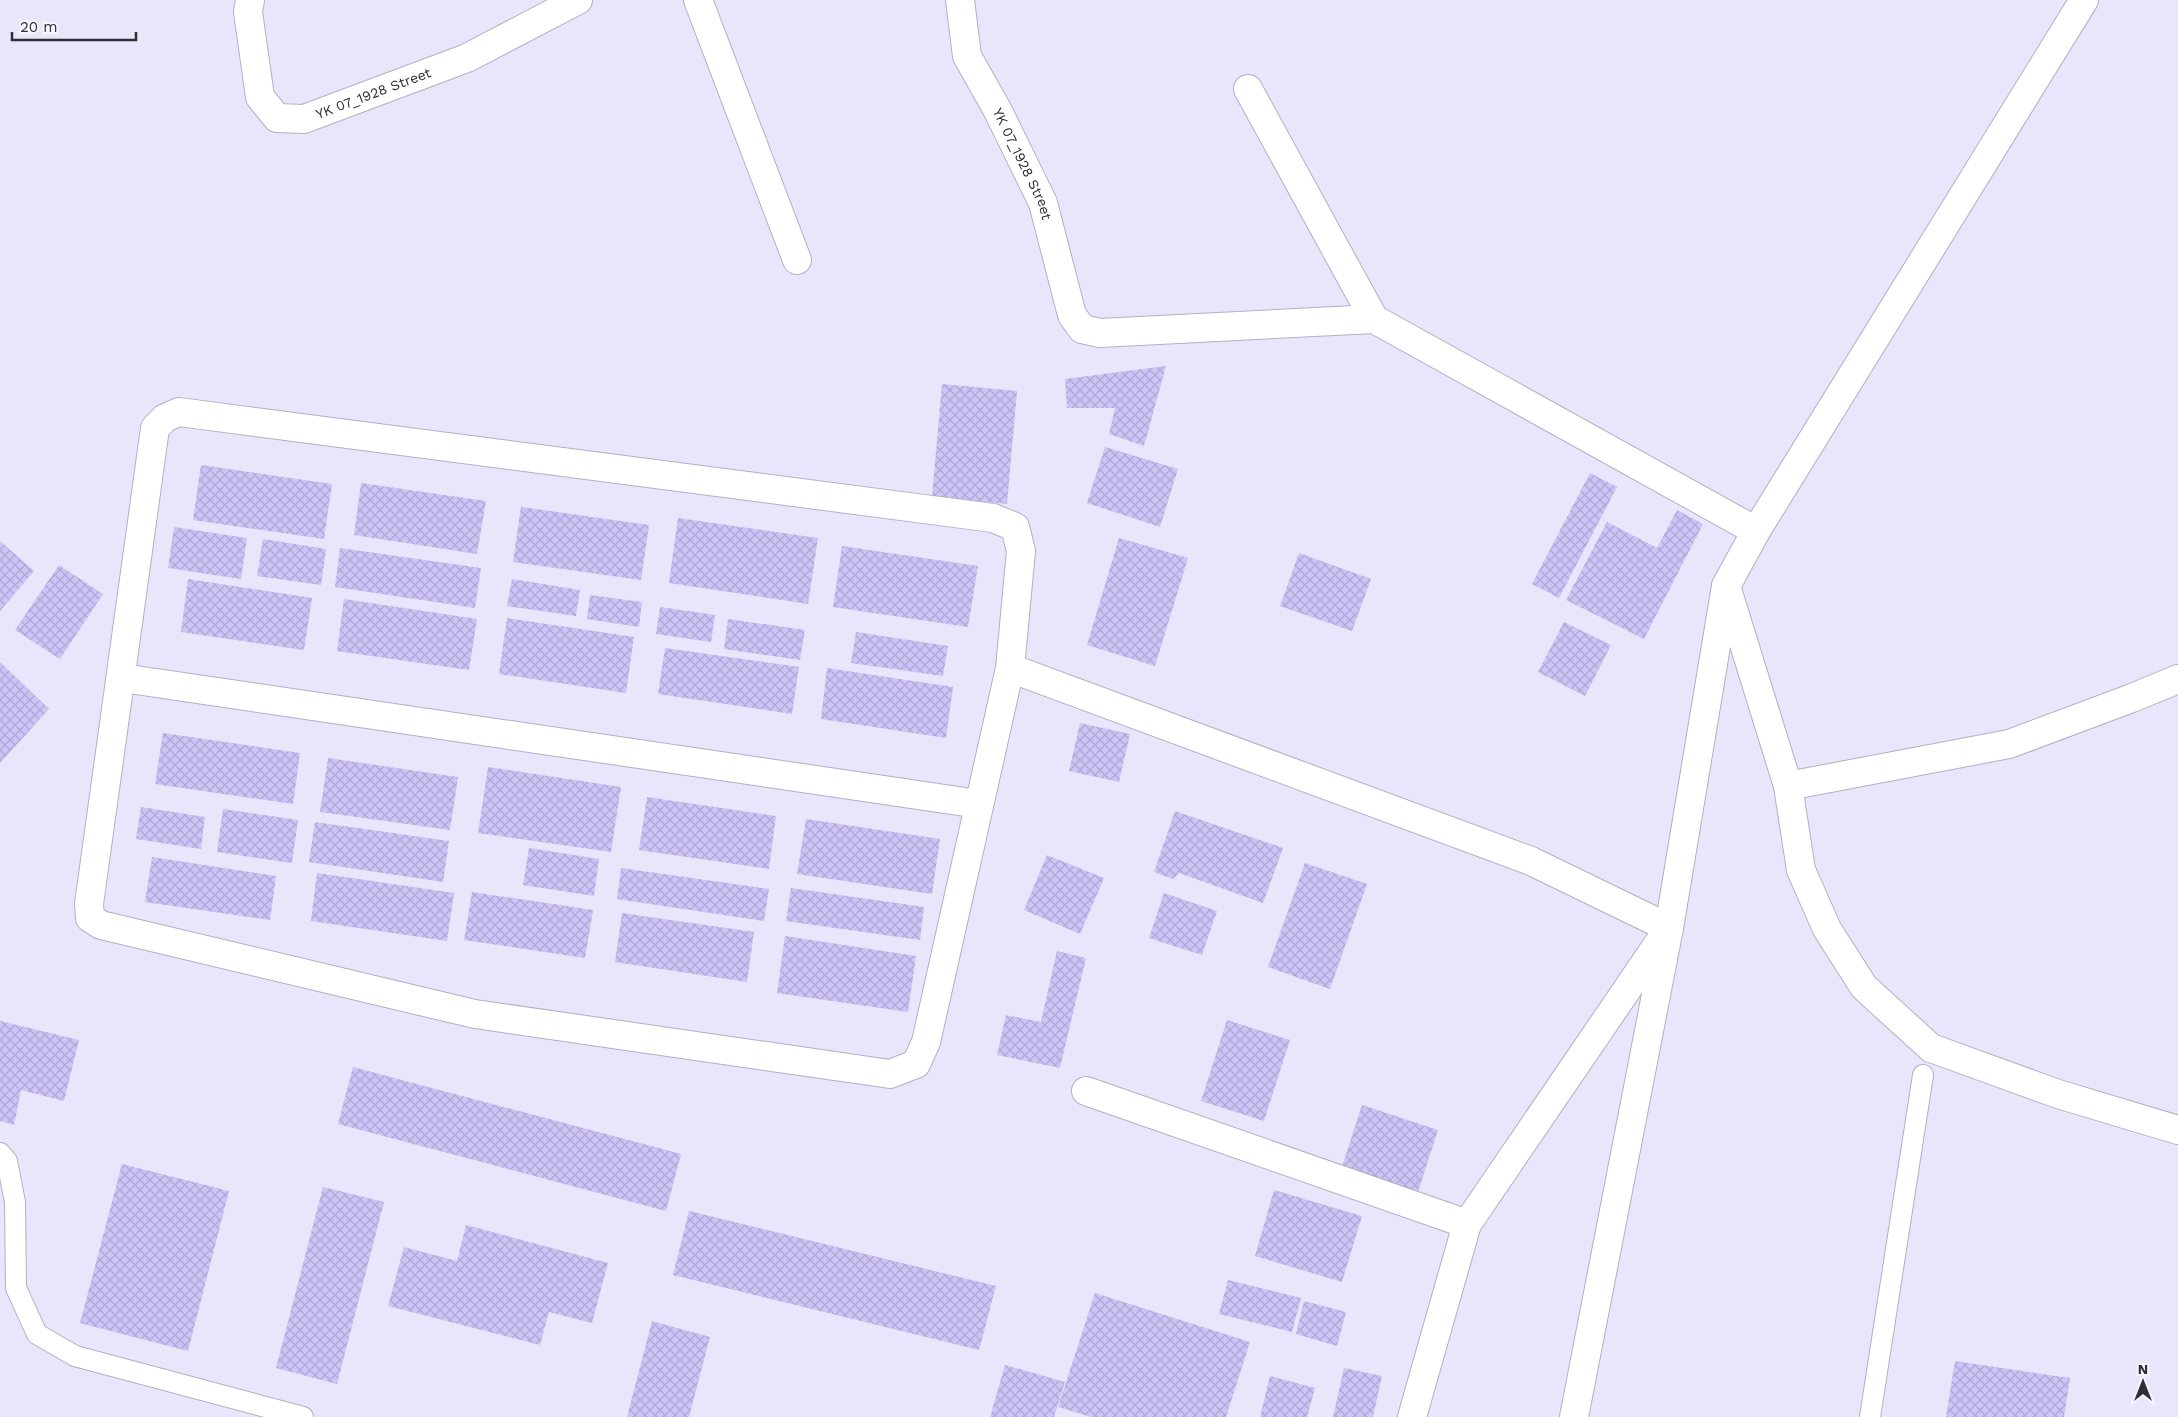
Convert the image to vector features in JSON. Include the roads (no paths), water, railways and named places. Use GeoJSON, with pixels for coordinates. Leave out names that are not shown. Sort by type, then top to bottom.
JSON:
{"type":"FeatureCollection","features":[{"type":"Feature","properties":{"kind":"street","name":"YK 07_1928 Street"},"geometry":{"type":"LineString","coordinates":[[250,0],[248,12],[260,97],[277,118],[304,119],[467,58],[578,0]]}},
{"type":"Feature","properties":{"kind":"street"},"geometry":{"type":"LineString","coordinates":[[698,0],[797,260]]}},
{"type":"Feature","properties":{"kind":"street","name":"YK 07_1928 Street"},"geometry":{"type":"LineString","coordinates":[[960,0],[967,56],[998,111],[1043,203],[1072,316],[1082,328],[1100,333],[1374,319]]}},
{"type":"Feature","properties":{"kind":"street"},"geometry":{"type":"LineString","coordinates":[[1574,1417],[1669,928],[1726,586],[1756,531],[2084,0]]}},
{"type":"Feature","properties":{"kind":"street"},"geometry":{"type":"LineString","coordinates":[[1248,89],[1374,319],[1756,531]]}},
{"type":"Feature","properties":{"kind":"street"},"geometry":{"type":"LineString","coordinates":[[179,412],[994,518],[1015,526],[1021,551],[1010,668],[926,1042],[916,1064],[890,1074],[484,1016],[102,925],[90,918],[89,904],[156,428],[165,418],[179,412]]}},
{"type":"Feature","properties":{"kind":"street"},"geometry":{"type":"LineString","coordinates":[[1726,586],[1788,786],[1801,870],[1827,930],[1864,986],[1931,1048],[2058,1094],[2178,1130]]}},
{"type":"Feature","properties":{"kind":"street"},"geometry":{"type":"LineString","coordinates":[[1010,668],[1531,861],[1669,928]]}},
{"type":"Feature","properties":{"kind":"street"},"geometry":{"type":"LineString","coordinates":[[122,678],[979,804]]}},
{"type":"Feature","properties":{"kind":"street"},"geometry":{"type":"LineString","coordinates":[[1788,786],[2008,744],[2178,679]]}},
{"type":"Feature","properties":{"kind":"street"},"geometry":{"type":"LineString","coordinates":[[1412,1417],[1467,1224],[1669,928]]}},
{"type":"Feature","properties":{"kind":"street"},"geometry":{"type":"LineString","coordinates":[[1086,1091],[1467,1224]]}},
{"type":"Feature","properties":{"kind":"lane"},"geometry":{"type":"LineString","coordinates":[[1870,1417],[1923,1075]]}},
{"type":"Feature","properties":{"kind":"lane"},"geometry":{"type":"LineString","coordinates":[[0,1154],[7,1160],[15,1202],[16,1288],[36,1334],[75,1356],[303,1417]]}}]}
